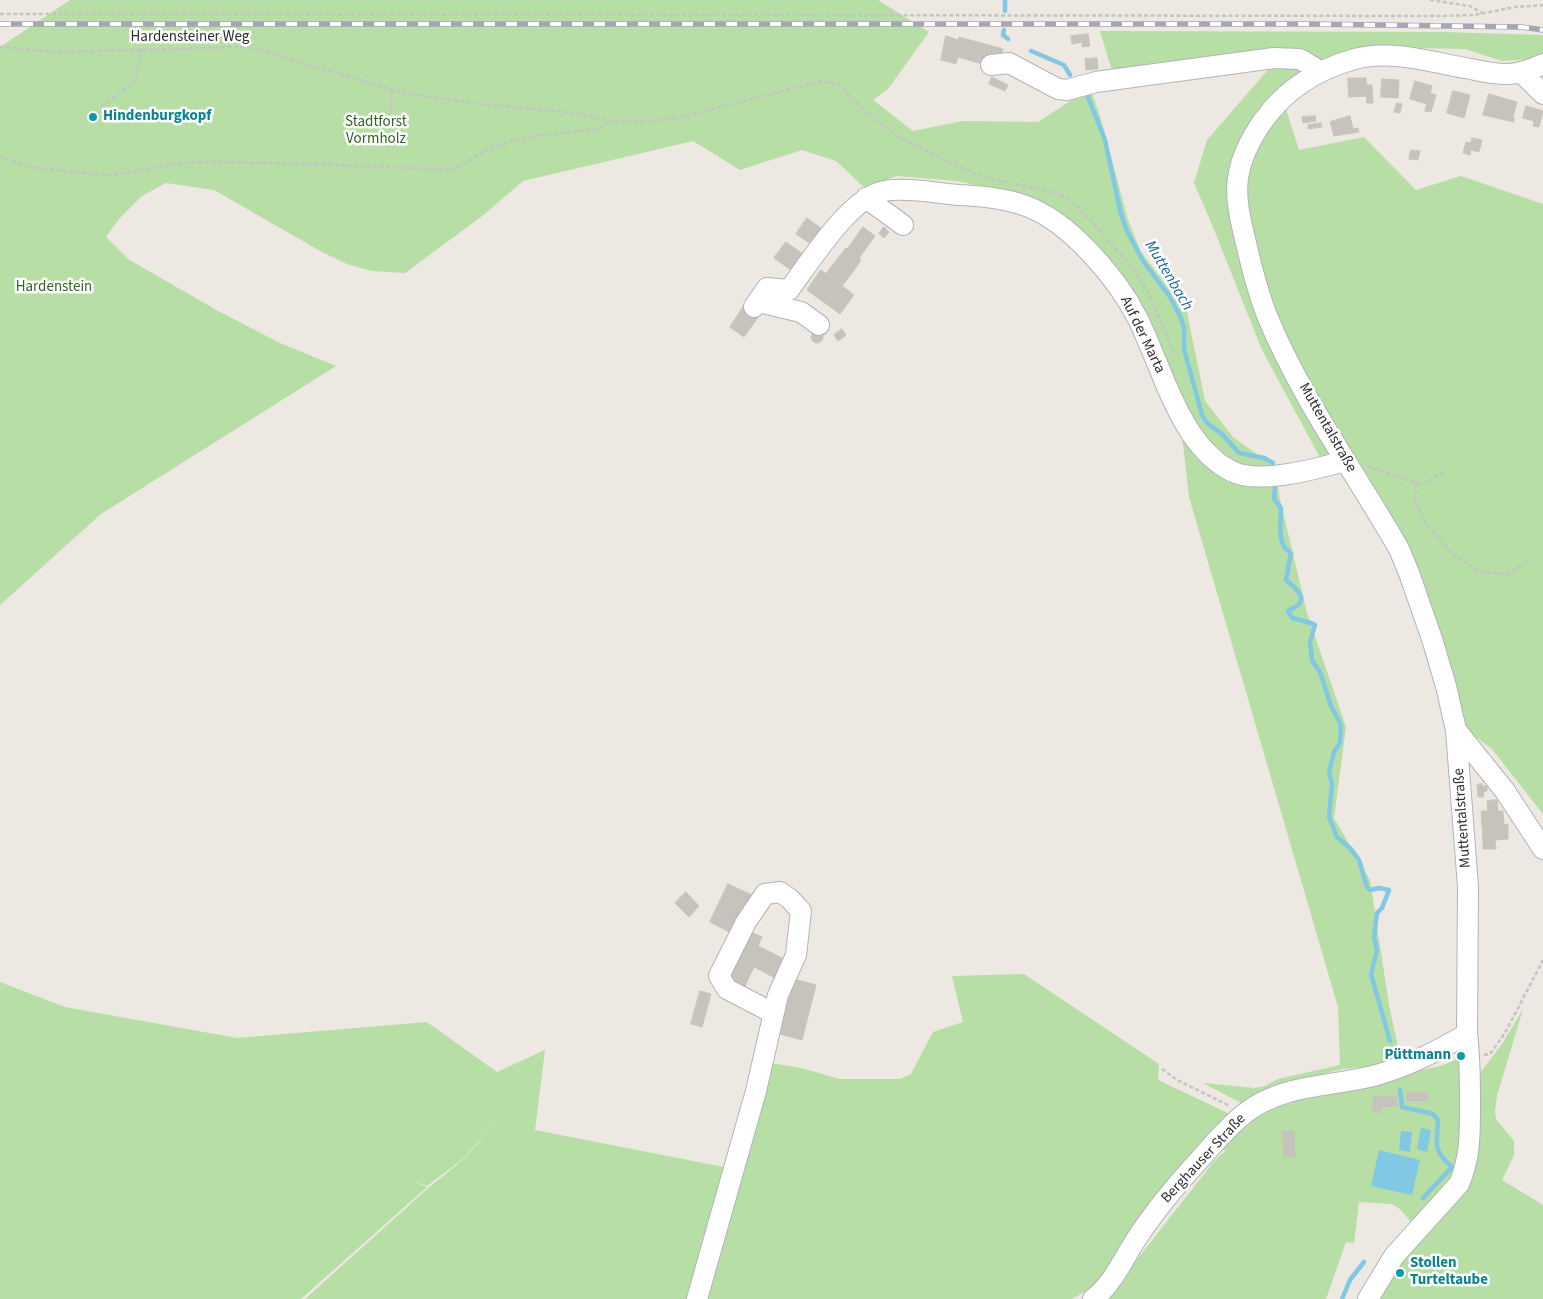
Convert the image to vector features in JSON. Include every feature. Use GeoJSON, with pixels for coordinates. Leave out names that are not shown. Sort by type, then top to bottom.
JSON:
{"type":"FeatureCollection","features":[{"type":"Feature","properties":{"kind":"street","name":"Muttentalstraße"},"geometry":{"type":"LineString","coordinates":[[1368,1299],[1394,1256],[1452,1194],[1459,1184],[1464,1172],[1470,1145],[1470,1056],[1467,1034],[1468,886],[1456,730],[1446,686],[1409,573],[1385,525],[1346,463],[1295,374],[1268,318],[1251,265],[1238,206],[1238,180],[1246,151],[1256,133],[1281,99],[1320,71],[1344,62],[1379,56],[1404,57],[1499,74],[1521,72],[1543,64]]}},
{"type":"Feature","properties":{"kind":"street"},"geometry":{"type":"LineString","coordinates":[[991,65],[1009,63],[1058,89],[1066,90],[1096,82],[1287,57],[1300,59],[1320,71]]}},
{"type":"Feature","properties":{"kind":"street"},"geometry":{"type":"LineString","coordinates":[[1521,72],[1543,94]]}},
{"type":"Feature","properties":{"kind":"street","name":"Auf der Marta"},"geometry":{"type":"LineString","coordinates":[[819,325],[801,312],[756,305],[767,288],[789,290],[847,214],[866,198],[885,190],[897,190],[974,196],[1007,201],[1036,211],[1075,238],[1112,279],[1139,320],[1181,415],[1196,439],[1216,460],[1232,472],[1253,476],[1293,473],[1346,463]]}},
{"type":"Feature","properties":{"kind":"street"},"geometry":{"type":"LineString","coordinates":[[866,198],[903,225]]}},
{"type":"Feature","properties":{"kind":"street"},"geometry":{"type":"LineString","coordinates":[[1456,730],[1505,791],[1543,849]]}},
{"type":"Feature","properties":{"kind":"street"},"geometry":{"type":"LineString","coordinates":[[697,1299],[756,1091],[778,995],[796,955],[801,911],[790,899],[780,892],[765,894],[746,922],[719,976],[727,989],[773,1013]]}},
{"type":"Feature","properties":{"kind":"street","name":"Berghauser Straße"},"geometry":{"type":"LineString","coordinates":[[1093,1299],[1113,1277],[1136,1238],[1166,1197],[1244,1114],[1280,1094],[1304,1087],[1372,1076],[1403,1067],[1430,1055],[1467,1034]]}},
{"type":"Feature","properties":{"kind":"path"},"geometry":{"type":"LineString","coordinates":[[1430,0],[1470,6],[1484,13]]}},
{"type":"Feature","properties":{"kind":"path"},"geometry":{"type":"LineString","coordinates":[[0,14],[1439,16],[1484,13],[1515,7],[1543,5]]}},
{"type":"Feature","properties":{"kind":"path","name":"Hardensteiner Weg"},"geometry":{"type":"LineString","coordinates":[[0,47],[56,52],[250,47],[404,93]]}},
{"type":"Feature","properties":{"kind":"path"},"geometry":{"type":"LineString","coordinates":[[102,107],[136,80],[141,50]]}},
{"type":"Feature","properties":{"kind":"path"},"geometry":{"type":"LineString","coordinates":[[390,114],[392,90]]}},
{"type":"Feature","properties":{"kind":"path"},"geometry":{"type":"LineString","coordinates":[[0,156],[30,167],[107,176],[182,163],[208,162],[319,164],[451,170],[468,162],[491,147],[536,136],[597,128],[611,121]]}},
{"type":"Feature","properties":{"kind":"path"},"geometry":{"type":"LineString","coordinates":[[1346,463],[1361,463],[1416,484],[1423,484],[1444,472]]}},
{"type":"Feature","properties":{"kind":"path"},"geometry":{"type":"LineString","coordinates":[[1416,484],[1415,500],[1425,523],[1453,554],[1481,572],[1509,574],[1527,561]]}},
{"type":"Feature","properties":{"kind":"path"},"geometry":{"type":"LineString","coordinates":[[1470,1056],[1490,1054],[1505,1034],[1543,960]]}},
{"type":"Feature","properties":{"kind":"path"},"geometry":{"type":"LineString","coordinates":[[1162,1069],[1177,1080],[1244,1114]]}},
{"type":"Feature","properties":{"kind":"green space","name":"Stadtforst Vormholz"},"geometry":{"type":"Polygon","coordinates":[[[70,0],[878,0],[929,32],[888,89],[873,100],[913,131],[963,121],[1038,122],[1090,88],[1101,119],[1128,220],[1141,252],[1187,312],[1205,401],[1233,437],[1276,468],[1233,465],[1208,447],[1176,396],[1135,300],[1012,193],[957,181],[897,176],[865,188],[836,161],[802,150],[740,170],[693,141],[523,181],[481,217],[405,273],[372,271],[347,264],[322,252],[214,190],[166,183],[142,196],[119,219],[106,237],[128,259],[218,311],[280,343],[336,366],[101,514],[0,605],[0,47],[70,0]]]}},
{"type":"Feature","properties":{"kind":"green space"},"geometry":{"type":"Polygon","coordinates":[[[1100,31],[1443,32],[1543,35],[1543,53],[1531,59],[1502,61],[1465,49],[1412,48],[1350,53],[1323,64],[1112,71],[1100,31]]]}},
{"type":"Feature","properties":{"kind":"green space"},"geometry":{"type":"Polygon","coordinates":[[[1273,64],[1294,66],[1300,71],[1276,94],[1232,212],[1329,449],[1323,463],[1262,350],[1194,183],[1207,140],[1273,64]]]}},
{"type":"Feature","properties":{"kind":"green space"},"geometry":{"type":"Polygon","coordinates":[[[1285,106],[1299,150],[1364,137],[1416,190],[1461,176],[1543,204],[1543,814],[1492,749],[1464,728],[1451,684],[1349,460],[1273,314],[1243,192],[1250,154],[1285,106]]]}},
{"type":"Feature","properties":{"kind":"green space"},"geometry":{"type":"Polygon","coordinates":[[[1176,416],[1196,448],[1277,481],[1307,613],[1346,727],[1334,818],[1370,880],[1389,1005],[1400,1056],[1375,1066],[1343,1069],[1306,1078],[1275,1088],[1245,1105],[1203,1083],[1255,1088],[1265,1086],[1278,1079],[1340,1065],[1338,1007],[1189,497],[1183,444],[1176,416]]]}},
{"type":"Feature","properties":{"kind":"green space"},"geometry":{"type":"Polygon","coordinates":[[[1024,974],[1159,1064],[1158,1080],[1230,1114],[1179,1167],[1149,1207],[1102,1282],[1072,1299],[305,1299],[426,1190],[465,1158],[505,1112],[464,1158],[427,1186],[406,1179],[427,1187],[301,1299],[0,1299],[0,982],[65,1007],[237,1038],[427,1022],[497,1072],[545,1050],[535,1130],[744,1171],[771,1063],[801,1068],[840,1079],[900,1079],[911,1074],[933,1032],[963,1022],[952,976],[1024,974]]]}},
{"type":"Feature","properties":{"kind":"green space"},"geometry":{"type":"Polygon","coordinates":[[[1523,1009],[1497,1096],[1495,1111],[1496,1119],[1514,1141],[1514,1155],[1502,1180],[1543,1205],[1543,1299],[1372,1299],[1452,1200],[1477,1077],[1502,1044],[1523,1009]]]}},
{"type":"Feature","properties":{"kind":"green space"},"geometry":{"type":"Polygon","coordinates":[[[1464,1056],[1460,1171],[1415,1227],[1401,1210],[1392,1204],[1359,1202],[1354,1243],[1346,1242],[1326,1299],[1106,1299],[1215,1160],[1225,1151],[1221,1146],[1257,1113],[1296,1096],[1441,1066],[1464,1056]]]}},
{"type":"Feature","properties":{"kind":"water"},"geometry":{"type":"Polygon","coordinates":[[[1421,1128],[1431,1130],[1427,1152],[1417,1149],[1421,1128]]]}},
{"type":"Feature","properties":{"kind":"water"},"geometry":{"type":"Polygon","coordinates":[[[1401,1131],[1412,1132],[1410,1152],[1399,1150],[1401,1131]]]}},
{"type":"Feature","properties":{"kind":"water"},"geometry":{"type":"Polygon","coordinates":[[[1379,1150],[1420,1160],[1412,1195],[1371,1186],[1379,1150]]]}},
{"type":"Feature","properties":{"kind":"building"},"geometry":{"type":"Polygon","coordinates":[[[1088,34],[1090,46],[1082,47],[1082,42],[1072,44],[1071,36],[1088,34]]]}},
{"type":"Feature","properties":{"kind":"building"},"geometry":{"type":"Polygon","coordinates":[[[946,36],[958,40],[959,37],[1003,49],[1000,62],[984,58],[982,64],[958,57],[956,64],[941,60],[946,36]]]}},
{"type":"Feature","properties":{"kind":"building"},"geometry":{"type":"Polygon","coordinates":[[[1097,58],[1098,69],[1086,70],[1085,59],[1097,58]]]}},
{"type":"Feature","properties":{"kind":"building"},"geometry":{"type":"Polygon","coordinates":[[[992,77],[1008,85],[1005,91],[989,84],[992,77]]]}},
{"type":"Feature","properties":{"kind":"building"},"geometry":{"type":"Polygon","coordinates":[[[1348,78],[1366,78],[1367,96],[1349,97],[1348,78]]]}},
{"type":"Feature","properties":{"kind":"building"},"geometry":{"type":"Polygon","coordinates":[[[1382,79],[1399,80],[1398,98],[1381,97],[1382,79]]]}},
{"type":"Feature","properties":{"kind":"building"},"geometry":{"type":"Polygon","coordinates":[[[1415,81],[1432,86],[1427,104],[1410,99],[1415,81]]]}},
{"type":"Feature","properties":{"kind":"building"},"geometry":{"type":"Polygon","coordinates":[[[1366,85],[1372,85],[1373,103],[1367,103],[1366,85]]]}},
{"type":"Feature","properties":{"kind":"building"},"geometry":{"type":"Polygon","coordinates":[[[1453,91],[1470,95],[1464,118],[1447,113],[1453,91]]]}},
{"type":"Feature","properties":{"kind":"building"},"geometry":{"type":"Polygon","coordinates":[[[1430,93],[1436,95],[1431,112],[1425,111],[1430,93]]]}},
{"type":"Feature","properties":{"kind":"building"},"geometry":{"type":"Polygon","coordinates":[[[1489,94],[1517,102],[1513,117],[1514,122],[1483,115],[1489,94]]]}},
{"type":"Feature","properties":{"kind":"building"},"geometry":{"type":"Polygon","coordinates":[[[1397,103],[1402,104],[1400,113],[1394,112],[1397,103]]]}},
{"type":"Feature","properties":{"kind":"building"},"geometry":{"type":"Polygon","coordinates":[[[1526,106],[1543,111],[1539,127],[1533,126],[1534,121],[1523,118],[1526,106]]]}},
{"type":"Feature","properties":{"kind":"building"},"geometry":{"type":"Polygon","coordinates":[[[1315,116],[1316,121],[1303,123],[1302,117],[1315,116]]]}},
{"type":"Feature","properties":{"kind":"building"},"geometry":{"type":"Polygon","coordinates":[[[1350,116],[1353,129],[1358,128],[1359,132],[1334,136],[1330,122],[1350,116]]]}},
{"type":"Feature","properties":{"kind":"building"},"geometry":{"type":"Polygon","coordinates":[[[1321,123],[1322,127],[1308,129],[1308,125],[1321,123]]]}},
{"type":"Feature","properties":{"kind":"building"},"geometry":{"type":"Polygon","coordinates":[[[1472,138],[1482,140],[1479,152],[1471,150],[1470,155],[1463,153],[1466,142],[1471,143],[1472,138]]]}},
{"type":"Feature","properties":{"kind":"building"},"geometry":{"type":"Polygon","coordinates":[[[1411,150],[1420,151],[1418,160],[1409,159],[1411,150]]]}},
{"type":"Feature","properties":{"kind":"building"},"geometry":{"type":"Polygon","coordinates":[[[807,218],[822,229],[811,244],[796,234],[807,218]]]}},
{"type":"Feature","properties":{"kind":"building"},"geometry":{"type":"Polygon","coordinates":[[[863,227],[875,236],[859,258],[861,260],[855,269],[839,257],[863,227]]]}},
{"type":"Feature","properties":{"kind":"building"},"geometry":{"type":"Polygon","coordinates":[[[884,227],[889,232],[884,238],[879,234],[884,227]]]}},
{"type":"Feature","properties":{"kind":"building"},"geometry":{"type":"Polygon","coordinates":[[[786,242],[803,254],[791,270],[774,258],[786,242]]]}},
{"type":"Feature","properties":{"kind":"building"},"geometry":{"type":"Polygon","coordinates":[[[839,257],[855,269],[842,286],[826,274],[839,257]]]}},
{"type":"Feature","properties":{"kind":"building"},"geometry":{"type":"Polygon","coordinates":[[[821,270],[854,295],[840,314],[807,290],[821,270]]]}},
{"type":"Feature","properties":{"kind":"building"},"geometry":{"type":"Polygon","coordinates":[[[744,306],[759,316],[744,337],[730,327],[744,306]]]}},
{"type":"Feature","properties":{"kind":"building"},"geometry":{"type":"Polygon","coordinates":[[[842,329],[846,335],[838,341],[834,335],[842,329]]]}},
{"type":"Feature","properties":{"kind":"building"},"geometry":{"type":"Polygon","coordinates":[[[817,331],[823,337],[817,343],[811,337],[817,331]]]}},
{"type":"Feature","properties":{"kind":"building"},"geometry":{"type":"Polygon","coordinates":[[[1482,784],[1482,786],[1487,786],[1487,791],[1483,792],[1484,797],[1478,797],[1477,785],[1482,784]]]}},
{"type":"Feature","properties":{"kind":"building"},"geometry":{"type":"Polygon","coordinates":[[[1497,800],[1498,811],[1503,811],[1504,825],[1508,824],[1508,839],[1483,841],[1481,811],[1488,811],[1487,801],[1497,800]]]}},
{"type":"Feature","properties":{"kind":"building"},"geometry":{"type":"Polygon","coordinates":[[[1495,840],[1496,849],[1483,849],[1483,841],[1495,840]]]}},
{"type":"Feature","properties":{"kind":"building"},"geometry":{"type":"Polygon","coordinates":[[[728,884],[752,895],[733,934],[710,922],[728,884]]]}},
{"type":"Feature","properties":{"kind":"building"},"geometry":{"type":"Polygon","coordinates":[[[686,892],[699,906],[689,917],[675,903],[686,892]]]}},
{"type":"Feature","properties":{"kind":"building"},"geometry":{"type":"Polygon","coordinates":[[[747,930],[762,937],[758,946],[788,961],[779,980],[754,967],[744,988],[724,978],[747,930]]]}},
{"type":"Feature","properties":{"kind":"building"},"geometry":{"type":"Polygon","coordinates":[[[790,978],[816,985],[802,1040],[776,1033],[790,978]]]}},
{"type":"Feature","properties":{"kind":"building"},"geometry":{"type":"Polygon","coordinates":[[[700,991],[711,994],[702,1027],[691,1024],[700,991]]]}},
{"type":"Feature","properties":{"kind":"building"},"geometry":{"type":"Polygon","coordinates":[[[1407,1093],[1428,1093],[1428,1101],[1407,1101],[1407,1093]]]}},
{"type":"Feature","properties":{"kind":"building"},"geometry":{"type":"Polygon","coordinates":[[[1374,1096],[1397,1097],[1397,1106],[1381,1107],[1381,1113],[1373,1112],[1374,1096]]]}},
{"type":"Feature","properties":{"kind":"building"},"geometry":{"type":"Polygon","coordinates":[[[1283,1131],[1294,1131],[1295,1157],[1284,1157],[1283,1131]]]}},
{"type":"Feature","properties":{"kind":"waterway","name":"Muttenbach"},"geometry":{"type":"LineString","coordinates":[[1005,0],[1005,11]]}},
{"type":"Feature","properties":{"kind":"waterway","name":"Muttenbach"},"geometry":{"type":"LineString","coordinates":[[1004,30],[1003,35],[1008,39]]}},
{"type":"Feature","properties":{"kind":"waterway","name":"Muttenbach"},"geometry":{"type":"LineString","coordinates":[[1031,51],[1064,65],[1070,75]]}},
{"type":"Feature","properties":{"kind":"waterway","name":"Muttenbach"},"geometry":{"type":"LineString","coordinates":[[1088,97],[1105,140],[1126,229],[1143,261],[1170,297],[1184,327],[1184,349],[1202,415],[1207,423],[1222,434],[1239,453],[1264,458],[1273,463]]}},
{"type":"Feature","properties":{"kind":"waterway","name":"Muttenbach"},"geometry":{"type":"LineString","coordinates":[[1275,487],[1274,499],[1281,508],[1281,539],[1285,549],[1291,553],[1286,580],[1298,591],[1301,598],[1301,602],[1288,611],[1292,618],[1315,625],[1310,642],[1312,660],[1320,672],[1331,706],[1341,725],[1340,743],[1334,752],[1329,773],[1332,783],[1329,817],[1337,837],[1351,849],[1359,860],[1367,887],[1370,890],[1379,888],[1389,890],[1382,908],[1377,913],[1374,937],[1377,950],[1371,974],[1390,1041]]}},
{"type":"Feature","properties":{"kind":"waterway","name":"Muttenbach"},"geometry":{"type":"LineString","coordinates":[[1400,1090],[1402,1107],[1433,1114],[1438,1120],[1437,1146],[1441,1156],[1452,1167],[1423,1198]]}},
{"type":"Feature","properties":{"kind":"waterway","name":"Muttenbach"},"geometry":{"type":"LineString","coordinates":[[1342,1299],[1350,1280],[1364,1262]]}},
{"type":"Feature","properties":{"kind":"railway"},"geometry":{"type":"LineString","coordinates":[[0,24],[1309,24],[1522,27],[1543,30]]}},
{"type":"Feature","properties":{"kind":"place","name":"Hindenburgkopf"},"geometry":{"type":"Point","coordinates":[93,117]}},
{"type":"Feature","properties":{"kind":"place","name":"Püttmann"},"geometry":{"type":"Point","coordinates":[1461,1056]}},
{"type":"Feature","properties":{"kind":"place","name":"Stollen Turteltaube"},"geometry":{"type":"Point","coordinates":[1400,1273]}},
{"type":"Feature","properties":{"kind":"park label","name":"Hardenstein"},"geometry":{"type":"Point","coordinates":[54,288]}}]}
